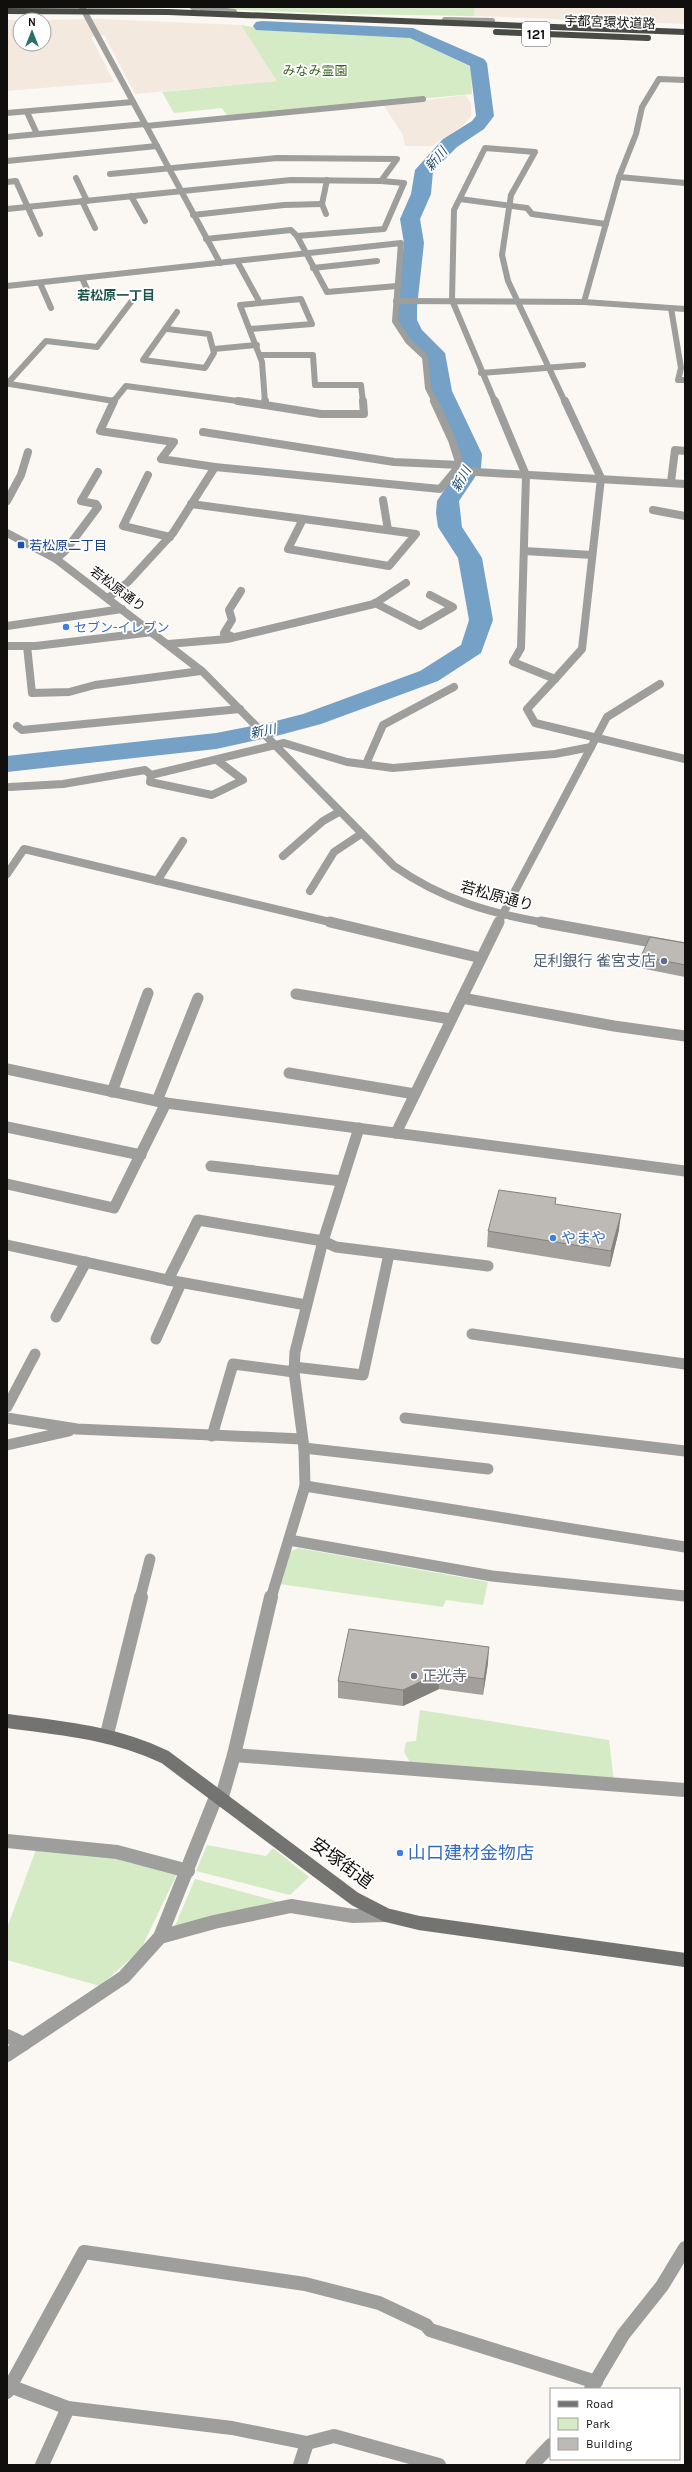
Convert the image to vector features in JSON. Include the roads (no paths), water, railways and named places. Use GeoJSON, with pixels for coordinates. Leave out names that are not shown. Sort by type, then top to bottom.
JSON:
{"type":"FeatureCollection","features":[{"type":"Feature","properties":{"kind":"highway","name":"宇都宮環状道路"},"geometry":{"type":"LineString","coordinates":[[7,11],[177,10],[685,32]]}},
{"type":"Feature","properties":{"kind":"highway","name":"宇都宮環状道路"},"geometry":{"type":"LineString","coordinates":[[7,16],[85,11],[685,36]]}},
{"type":"Feature","properties":{"kind":"highway","name":"121"},"geometry":{"type":"LineString","coordinates":[[381,20],[492,21],[685,28]]}},
{"type":"Feature","properties":{"kind":"highway","name":"121"},"geometry":{"type":"LineString","coordinates":[[387,24],[482,32]]}},
{"type":"Feature","properties":{"kind":"highway","name":"121"},"geometry":{"type":"LineString","coordinates":[[489,32],[654,38]]}},
{"type":"Feature","properties":{"kind":"main road","name":"安塚街道"},"geometry":{"type":"LineString","coordinates":[[7,1721],[107,1734],[141,1744],[165,1757],[218,1798],[310,1863],[355,1899],[386,1915],[426,1924],[685,1960]]}},
{"type":"Feature","properties":{"kind":"street"},"geometry":{"type":"LineString","coordinates":[[193,7],[249,13],[492,21]]}},
{"type":"Feature","properties":{"kind":"street"},"geometry":{"type":"LineString","coordinates":[[85,11],[180,191],[220,263]]}},
{"type":"Feature","properties":{"kind":"street"},"geometry":{"type":"LineString","coordinates":[[584,302],[619,177],[636,134],[642,106],[659,79],[685,80]]}},
{"type":"Feature","properties":{"kind":"street"},"geometry":{"type":"LineString","coordinates":[[7,137],[423,99]]}},
{"type":"Feature","properties":{"kind":"street"},"geometry":{"type":"LineString","coordinates":[[7,114],[133,102]]}},
{"type":"Feature","properties":{"kind":"street"},"geometry":{"type":"LineString","coordinates":[[27,112],[37,134]]}},
{"type":"Feature","properties":{"kind":"street"},"geometry":{"type":"LineString","coordinates":[[7,161],[156,146]]}},
{"type":"Feature","properties":{"kind":"street"},"geometry":{"type":"LineString","coordinates":[[556,679],[513,662],[521,648],[526,475],[481,373],[452,300],[454,210],[485,148],[534,152],[511,194],[502,255],[508,281],[516,300],[550,367],[601,478],[582,649],[556,679],[527,709],[534,723],[685,759]]}},
{"type":"Feature","properties":{"kind":"street"},"geometry":{"type":"LineString","coordinates":[[110,174],[277,158],[397,159],[381,181]]}},
{"type":"Feature","properties":{"kind":"street"},"geometry":{"type":"LineString","coordinates":[[619,177],[685,183]]}},
{"type":"Feature","properties":{"kind":"street"},"geometry":{"type":"LineString","coordinates":[[76,178],[95,228]]}},
{"type":"Feature","properties":{"kind":"street"},"geometry":{"type":"LineString","coordinates":[[7,209],[291,180],[381,181],[404,183],[384,229],[297,236]]}},
{"type":"Feature","properties":{"kind":"street"},"geometry":{"type":"LineString","coordinates":[[326,180],[322,204],[326,214]]}},
{"type":"Feature","properties":{"kind":"street"},"geometry":{"type":"LineString","coordinates":[[7,182],[16,181],[30,207],[40,234]]}},
{"type":"Feature","properties":{"kind":"street"},"geometry":{"type":"LineString","coordinates":[[131,196],[145,221]]}},
{"type":"Feature","properties":{"kind":"street"},"geometry":{"type":"LineString","coordinates":[[460,198],[527,208],[532,214],[606,224]]}},
{"type":"Feature","properties":{"kind":"street"},"geometry":{"type":"LineString","coordinates":[[193,215],[284,205],[322,204]]}},
{"type":"Feature","properties":{"kind":"street"},"geometry":{"type":"LineString","coordinates":[[206,239],[291,230],[297,236],[327,292],[397,286]]}},
{"type":"Feature","properties":{"kind":"street"},"geometry":{"type":"LineString","coordinates":[[7,286],[401,243],[397,286],[399,301],[395,321],[408,341],[425,357],[428,388],[452,440],[461,468]]}},
{"type":"Feature","properties":{"kind":"street"},"geometry":{"type":"LineString","coordinates":[[236,261],[260,303]]}},
{"type":"Feature","properties":{"kind":"street"},"geometry":{"type":"LineString","coordinates":[[313,268],[377,261]]}},
{"type":"Feature","properties":{"kind":"street"},"geometry":{"type":"LineString","coordinates":[[82,278],[90,296]]}},
{"type":"Feature","properties":{"kind":"street"},"geometry":{"type":"LineString","coordinates":[[40,283],[51,308]]}},
{"type":"Feature","properties":{"kind":"street"},"geometry":{"type":"LineString","coordinates":[[250,329],[312,324],[301,299],[240,305],[260,355],[265,405]]}},
{"type":"Feature","properties":{"kind":"street"},"geometry":{"type":"LineString","coordinates":[[399,301],[516,300],[584,302],[685,309]]}},
{"type":"Feature","properties":{"kind":"street"},"geometry":{"type":"LineString","coordinates":[[8,384],[46,341],[97,347],[131,302]]}},
{"type":"Feature","properties":{"kind":"street"},"geometry":{"type":"LineString","coordinates":[[671,308],[683,368],[678,380],[685,380]]}},
{"type":"Feature","properties":{"kind":"street"},"geometry":{"type":"LineString","coordinates":[[167,329],[209,334],[214,352],[204,368],[143,360],[167,329],[177,312]]}},
{"type":"Feature","properties":{"kind":"street"},"geometry":{"type":"LineString","coordinates":[[214,349],[257,345]]}},
{"type":"Feature","properties":{"kind":"street"},"geometry":{"type":"LineString","coordinates":[[260,355],[313,354],[315,385],[361,384],[364,414],[321,414],[126,386],[114,401],[100,431],[174,442],[161,459],[215,467],[440,489],[461,468]]}},
{"type":"Feature","properties":{"kind":"street"},"geometry":{"type":"LineString","coordinates":[[481,373],[583,365]]}},
{"type":"Feature","properties":{"kind":"street"},"geometry":{"type":"LineString","coordinates":[[8,384],[114,401]]}},
{"type":"Feature","properties":{"kind":"street"},"geometry":{"type":"LineString","coordinates":[[203,432],[394,462],[461,468],[476,472],[685,484]]}},
{"type":"Feature","properties":{"kind":"street"},"geometry":{"type":"LineString","coordinates":[[671,482],[675,450],[685,451]]}},
{"type":"Feature","properties":{"kind":"street"},"geometry":{"type":"LineString","coordinates":[[7,501],[21,475],[28,452]]}},
{"type":"Feature","properties":{"kind":"street"},"geometry":{"type":"LineString","coordinates":[[108,598],[128,582],[170,537],[215,467]]}},
{"type":"Feature","properties":{"kind":"street"},"geometry":{"type":"LineString","coordinates":[[56,559],[66,551],[98,507],[96,504],[81,501],[98,472]]}},
{"type":"Feature","properties":{"kind":"street"},"geometry":{"type":"LineString","coordinates":[[148,475],[123,526],[170,537]]}},
{"type":"Feature","properties":{"kind":"street"},"geometry":{"type":"LineString","coordinates":[[383,500],[388,530]]}},
{"type":"Feature","properties":{"kind":"street"},"geometry":{"type":"LineString","coordinates":[[191,504],[416,534],[389,566],[288,549],[303,519]]}},
{"type":"Feature","properties":{"kind":"street"},"geometry":{"type":"LineString","coordinates":[[653,510],[685,516]]}},
{"type":"Feature","properties":{"kind":"street","name":"若松原通り"},"geometry":{"type":"LineString","coordinates":[[7,533],[56,559],[153,632],[201,671],[240,709],[360,834],[394,866],[410,877],[467,905],[502,915],[685,948]]}},
{"type":"Feature","properties":{"kind":"street"},"geometry":{"type":"LineString","coordinates":[[524,551],[592,555]]}},
{"type":"Feature","properties":{"kind":"street"},"geometry":{"type":"LineString","coordinates":[[168,644],[233,638],[375,603],[406,583]]}},
{"type":"Feature","properties":{"kind":"street"},"geometry":{"type":"LineString","coordinates":[[233,638],[224,633],[232,620],[229,610],[241,590]]}},
{"type":"Feature","properties":{"kind":"street"},"geometry":{"type":"LineString","coordinates":[[375,603],[420,626],[433,619],[437,613],[453,607],[430,595]]}},
{"type":"Feature","properties":{"kind":"street"},"geometry":{"type":"LineString","coordinates":[[7,626],[122,609]]}},
{"type":"Feature","properties":{"kind":"street"},"geometry":{"type":"LineString","coordinates":[[7,646],[27,646],[153,632]]}},
{"type":"Feature","properties":{"kind":"street"},"geometry":{"type":"LineString","coordinates":[[27,646],[32,693],[69,692],[95,685],[201,671]]}},
{"type":"Feature","properties":{"kind":"street"},"geometry":{"type":"LineString","coordinates":[[396,1133],[502,915],[596,737],[608,717],[660,684]]}},
{"type":"Feature","properties":{"kind":"street"},"geometry":{"type":"LineString","coordinates":[[366,764],[383,725],[454,687]]}},
{"type":"Feature","properties":{"kind":"street"},"geometry":{"type":"LineString","coordinates":[[17,726],[22,730],[240,709]]}},
{"type":"Feature","properties":{"kind":"street"},"geometry":{"type":"LineString","coordinates":[[151,775],[217,760],[274,744],[284,743],[348,762],[393,768],[554,754],[591,747]]}},
{"type":"Feature","properties":{"kind":"street"},"geometry":{"type":"LineString","coordinates":[[151,775],[150,782],[212,795],[243,780],[217,760]]}},
{"type":"Feature","properties":{"kind":"street"},"geometry":{"type":"LineString","coordinates":[[10,787],[70,784],[146,770],[151,775]]}},
{"type":"Feature","properties":{"kind":"street"},"geometry":{"type":"LineString","coordinates":[[283,856],[323,821],[339,812]]}},
{"type":"Feature","properties":{"kind":"street"},"geometry":{"type":"LineString","coordinates":[[310,891],[334,852],[360,834]]}},
{"type":"Feature","properties":{"kind":"street"},"geometry":{"type":"LineString","coordinates":[[158,881],[183,841]]}},
{"type":"Feature","properties":{"kind":"street"},"geometry":{"type":"LineString","coordinates":[[9,868],[24,849],[481,958]]}},
{"type":"Feature","properties":{"kind":"street"},"geometry":{"type":"LineString","coordinates":[[112,1092],[148,993]]}},
{"type":"Feature","properties":{"kind":"street"},"geometry":{"type":"LineString","coordinates":[[296,994],[451,1019]]}},
{"type":"Feature","properties":{"kind":"street"},"geometry":{"type":"LineString","coordinates":[[7,1184],[114,1208],[141,1155],[198,998]]}},
{"type":"Feature","properties":{"kind":"street"},"geometry":{"type":"LineString","coordinates":[[462,998],[614,1026],[685,1036]]}},
{"type":"Feature","properties":{"kind":"street"},"geometry":{"type":"LineString","coordinates":[[7,1069],[161,1102],[685,1171]]}},
{"type":"Feature","properties":{"kind":"street"},"geometry":{"type":"LineString","coordinates":[[289,1072],[415,1094]]}},
{"type":"Feature","properties":{"kind":"street"},"geometry":{"type":"LineString","coordinates":[[7,1127],[141,1155]]}},
{"type":"Feature","properties":{"kind":"street"},"geometry":{"type":"LineString","coordinates":[[7,2055],[124,1977],[160,1937],[218,1798],[234,1755],[268,1610],[305,1486],[303,1444],[294,1370],[295,1352],[323,1241],[359,1128]]}},
{"type":"Feature","properties":{"kind":"street"},"geometry":{"type":"LineString","coordinates":[[211,1166],[342,1181]]}},
{"type":"Feature","properties":{"kind":"street"},"geometry":{"type":"LineString","coordinates":[[168,1280],[198,1220],[323,1241],[336,1247],[488,1266]]}},
{"type":"Feature","properties":{"kind":"street"},"geometry":{"type":"LineString","coordinates":[[7,1245],[181,1283],[306,1305]]}},
{"type":"Feature","properties":{"kind":"street"},"geometry":{"type":"LineString","coordinates":[[212,1436],[233,1364],[363,1375],[389,1254]]}},
{"type":"Feature","properties":{"kind":"street"},"geometry":{"type":"LineString","coordinates":[[56,1318],[86,1262]]}},
{"type":"Feature","properties":{"kind":"street"},"geometry":{"type":"LineString","coordinates":[[156,1339],[181,1283]]}},
{"type":"Feature","properties":{"kind":"street"},"geometry":{"type":"LineString","coordinates":[[472,1334],[685,1364]]}},
{"type":"Feature","properties":{"kind":"street"},"geometry":{"type":"LineString","coordinates":[[7,1408],[35,1354]]}},
{"type":"Feature","properties":{"kind":"street"},"geometry":{"type":"LineString","coordinates":[[7,1418],[77,1429],[212,1436],[303,1444],[488,1469]]}},
{"type":"Feature","properties":{"kind":"street"},"geometry":{"type":"LineString","coordinates":[[405,1418],[685,1450]]}},
{"type":"Feature","properties":{"kind":"street"},"geometry":{"type":"LineString","coordinates":[[7,1445],[77,1429]]}},
{"type":"Feature","properties":{"kind":"street"},"geometry":{"type":"LineString","coordinates":[[305,1486],[685,1547]]}},
{"type":"Feature","properties":{"kind":"street"},"geometry":{"type":"LineString","coordinates":[[289,1540],[492,1576],[685,1596]]}},
{"type":"Feature","properties":{"kind":"street"},"geometry":{"type":"LineString","coordinates":[[107,1734],[150,1558]]}},
{"type":"Feature","properties":{"kind":"street"},"geometry":{"type":"LineString","coordinates":[[234,1755],[685,1790]]}},
{"type":"Feature","properties":{"kind":"street"},"geometry":{"type":"LineString","coordinates":[[7,1841],[117,1852],[188,1871]]}},
{"type":"Feature","properties":{"kind":"street"},"geometry":{"type":"LineString","coordinates":[[160,1937],[214,1922],[291,1906],[353,1916],[386,1915]]}},
{"type":"Feature","properties":{"kind":"street"},"geometry":{"type":"LineString","coordinates":[[7,2036],[24,2044]]}},
{"type":"Feature","properties":{"kind":"street"},"geometry":{"type":"LineString","coordinates":[[439,2465],[334,2436],[307,2443],[232,2428],[68,2408],[8,2388],[84,2252],[305,2284],[350,2294],[379,2303],[426,2324],[430,2330],[594,2385],[623,2335],[662,2286],[685,2248]]}},
{"type":"Feature","properties":{"kind":"street"},"geometry":{"type":"LineString","coordinates":[[42,2465],[68,2408]]}},
{"type":"Feature","properties":{"kind":"street"},"geometry":{"type":"LineString","coordinates":[[300,2465],[307,2443]]}},
{"type":"Feature","properties":{"kind":"street"},"geometry":{"type":"LineString","coordinates":[[532,2465],[550,2446]]}},
{"type":"Feature","properties":{"kind":"waterway","name":"新川"},"geometry":{"type":"LineString","coordinates":[[7,764],[216,741],[271,730],[312,719],[429,676],[455,661],[472,648],[481,620],[470,558],[450,527],[448,513],[448,501],[470,468],[471,454],[441,391],[434,353],[413,333],[407,320],[407,307],[414,243],[410,219],[421,194],[424,170],[450,143],[478,125],[485,116],[478,63],[413,33],[262,26]]}},
{"type":"Feature","properties":{"kind":"place","name":"若松原二丁目"},"geometry":{"type":"Point","coordinates":[21,545]}},
{"type":"Feature","properties":{"kind":"place","name":"セブン-イレブン"},"geometry":{"type":"Point","coordinates":[66,627]}},
{"type":"Feature","properties":{"kind":"place","name":"足利銀行 雀宮支店"},"geometry":{"type":"Point","coordinates":[664,961]}},
{"type":"Feature","properties":{"kind":"place","name":"やまや"},"geometry":{"type":"Point","coordinates":[553,1238]}},
{"type":"Feature","properties":{"kind":"place","name":"正光寺"},"geometry":{"type":"Point","coordinates":[414,1676]}},
{"type":"Feature","properties":{"kind":"place","name":"山口建材金物店"},"geometry":{"type":"Point","coordinates":[400,1853]}},
{"type":"Feature","properties":{"kind":"district","name":"若松原一丁目"},"geometry":{"type":"Point","coordinates":[116,295]}},
{"type":"Feature","properties":{"kind":"park label","name":"みなみ霊園"},"geometry":{"type":"Point","coordinates":[315,70]}}]}
